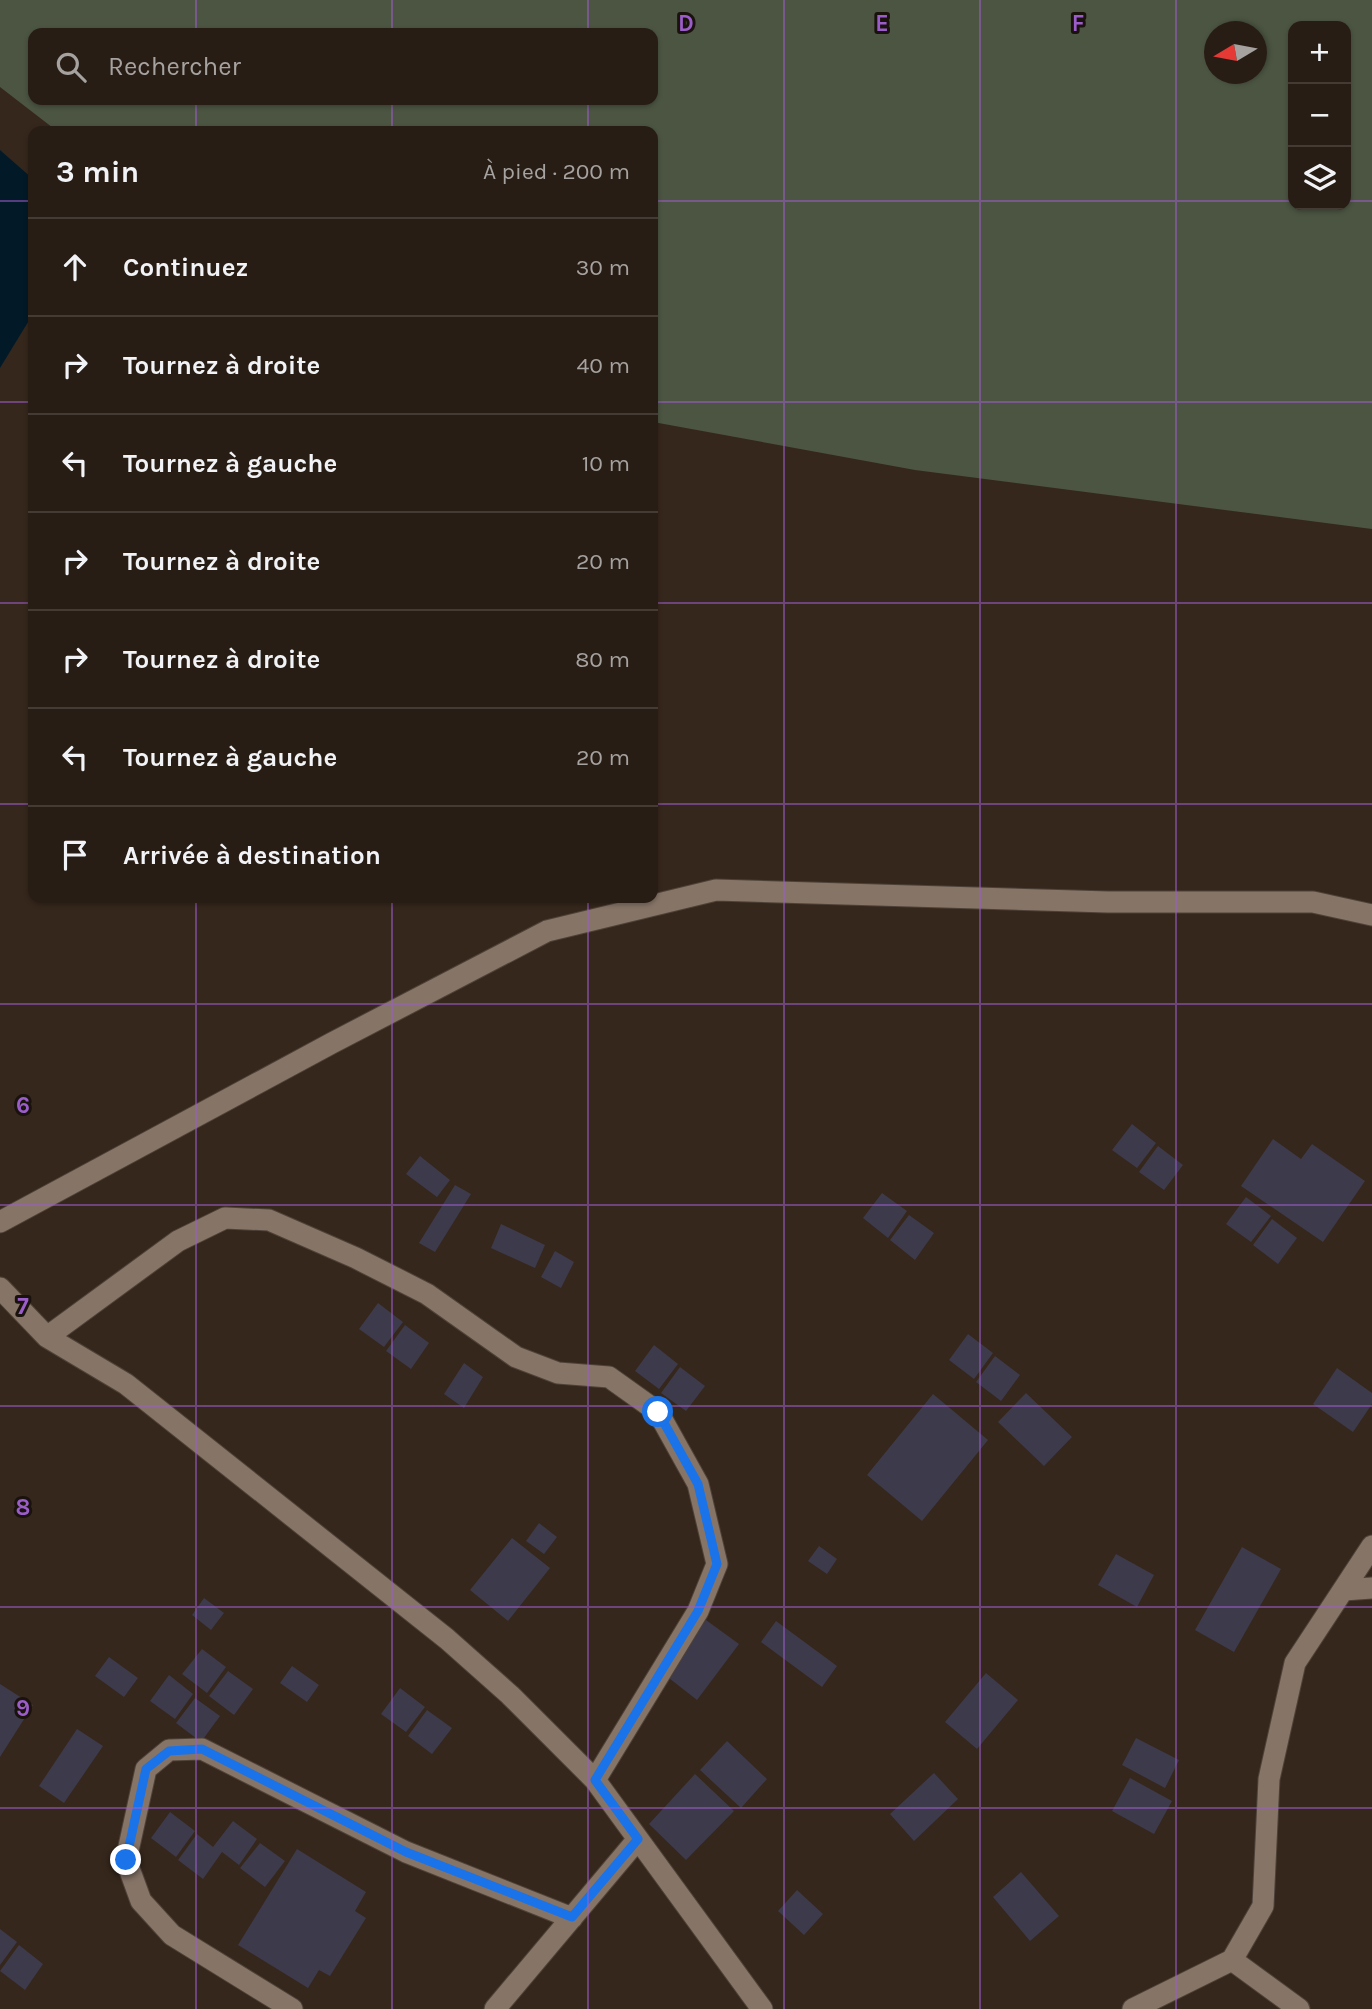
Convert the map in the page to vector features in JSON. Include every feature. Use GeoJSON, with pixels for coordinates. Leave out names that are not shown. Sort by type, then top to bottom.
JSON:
{"type":"FeatureCollection","features":[{"type":"Feature","properties":{"kind":"street"},"geometry":{"type":"LineString","coordinates":[[0,1222],[547,931],[716,890],[1108,902],[1313,902],[1372,915]]}},
{"type":"Feature","properties":{"kind":"street"},"geometry":{"type":"LineString","coordinates":[[47,1337],[178,1241],[225,1217],[269,1220],[356,1258],[427,1294],[516,1357],[558,1373],[609,1377],[658,1412],[698,1484],[717,1564],[698,1611],[595,1780]]}},
{"type":"Feature","properties":{"kind":"street"},"geometry":{"type":"LineString","coordinates":[[0,1288],[47,1337],[126,1384],[447,1639],[510,1695],[595,1780],[762,2009]]}},
{"type":"Feature","properties":{"kind":"street"},"geometry":{"type":"LineString","coordinates":[[1133,2009],[1232,1960],[1263,1906],[1269,1779],[1295,1663],[1372,1546]]}},
{"type":"Feature","properties":{"kind":"street"},"geometry":{"type":"LineString","coordinates":[[1344,1590],[1372,1588]]}},
{"type":"Feature","properties":{"kind":"street"},"geometry":{"type":"LineString","coordinates":[[292,2009],[172,1935],[141,1901],[126,1860],[146,1769],[169,1751],[202,1749],[406,1852],[572,1917]]}},
{"type":"Feature","properties":{"kind":"street"},"geometry":{"type":"LineString","coordinates":[[495,2009],[638,1839]]}},
{"type":"Feature","properties":{"kind":"street"},"geometry":{"type":"LineString","coordinates":[[1232,1960],[1299,2009]]}},
{"type":"Feature","properties":{"kind":"green space"},"geometry":{"type":"Polygon","coordinates":[[[0,0],[1372,0],[1372,529],[915,470],[658,423],[658,126],[51,126],[0,87],[0,0]]]}},
{"type":"Feature","properties":{"kind":"water"},"geometry":{"type":"Polygon","coordinates":[[[0,150],[28,175],[28,322],[0,368],[0,150]]]}},
{"type":"Feature","properties":{"kind":"building"},"geometry":{"type":"Polygon","coordinates":[[[1132,1124],[1156,1143],[1137,1168],[1112,1150],[1132,1124]]]}},
{"type":"Feature","properties":{"kind":"building"},"geometry":{"type":"Polygon","coordinates":[[[1273,1139],[1301,1159],[1312,1144],[1365,1181],[1323,1242],[1241,1186],[1273,1139]]]}},
{"type":"Feature","properties":{"kind":"building"},"geometry":{"type":"Polygon","coordinates":[[[1158,1146],[1183,1165],[1164,1190],[1139,1172],[1158,1146]]]}},
{"type":"Feature","properties":{"kind":"building"},"geometry":{"type":"Polygon","coordinates":[[[420,1156],[450,1180],[437,1197],[406,1174],[420,1156]]]}},
{"type":"Feature","properties":{"kind":"building"},"geometry":{"type":"Polygon","coordinates":[[[455,1185],[471,1194],[435,1252],[419,1243],[455,1185]]]}},
{"type":"Feature","properties":{"kind":"building"},"geometry":{"type":"Polygon","coordinates":[[[882,1193],[907,1211],[888,1238],[863,1218],[882,1193]]]}},
{"type":"Feature","properties":{"kind":"building"},"geometry":{"type":"Polygon","coordinates":[[[1246,1197],[1271,1216],[1251,1242],[1226,1224],[1246,1197]]]}},
{"type":"Feature","properties":{"kind":"building"},"geometry":{"type":"Polygon","coordinates":[[[909,1215],[934,1233],[915,1260],[890,1240],[909,1215]]]}},
{"type":"Feature","properties":{"kind":"building"},"geometry":{"type":"Polygon","coordinates":[[[1272,1219],[1297,1238],[1278,1264],[1253,1245],[1272,1219]]]}},
{"type":"Feature","properties":{"kind":"building"},"geometry":{"type":"Polygon","coordinates":[[[501,1224],[545,1245],[535,1268],[491,1248],[501,1224]]]}},
{"type":"Feature","properties":{"kind":"building"},"geometry":{"type":"Polygon","coordinates":[[[555,1251],[574,1262],[561,1288],[541,1277],[555,1251]]]}},
{"type":"Feature","properties":{"kind":"building"},"geometry":{"type":"Polygon","coordinates":[[[378,1303],[403,1322],[384,1347],[359,1329],[378,1303]]]}},
{"type":"Feature","properties":{"kind":"building"},"geometry":{"type":"Polygon","coordinates":[[[405,1325],[429,1343],[411,1369],[386,1351],[405,1325]]]}},
{"type":"Feature","properties":{"kind":"building"},"geometry":{"type":"Polygon","coordinates":[[[968,1334],[993,1353],[974,1379],[949,1360],[968,1334]]]}},
{"type":"Feature","properties":{"kind":"building"},"geometry":{"type":"Polygon","coordinates":[[[654,1345],[678,1364],[659,1389],[635,1371],[654,1345]]]}},
{"type":"Feature","properties":{"kind":"building"},"geometry":{"type":"Polygon","coordinates":[[[995,1356],[1020,1375],[1001,1401],[976,1382],[995,1356]]]}},
{"type":"Feature","properties":{"kind":"building"},"geometry":{"type":"Polygon","coordinates":[[[464,1363],[483,1377],[464,1408],[444,1394],[464,1363]]]}},
{"type":"Feature","properties":{"kind":"building"},"geometry":{"type":"Polygon","coordinates":[[[680,1367],[705,1386],[686,1411],[661,1393],[680,1367]]]}},
{"type":"Feature","properties":{"kind":"building"},"geometry":{"type":"Polygon","coordinates":[[[1337,1368],[1372,1393],[1372,1404],[1353,1432],[1313,1404],[1337,1368]]]}},
{"type":"Feature","properties":{"kind":"building"},"geometry":{"type":"Polygon","coordinates":[[[1026,1393],[1072,1437],[1044,1466],[998,1422],[1026,1393]]]}},
{"type":"Feature","properties":{"kind":"building"},"geometry":{"type":"Polygon","coordinates":[[[933,1394],[988,1440],[922,1521],[867,1475],[933,1394]]]}},
{"type":"Feature","properties":{"kind":"building"},"geometry":{"type":"Polygon","coordinates":[[[539,1523],[557,1537],[544,1554],[526,1541],[539,1523]]]}},
{"type":"Feature","properties":{"kind":"building"},"geometry":{"type":"Polygon","coordinates":[[[512,1538],[550,1568],[508,1621],[470,1590],[512,1538]]]}},
{"type":"Feature","properties":{"kind":"building"},"geometry":{"type":"Polygon","coordinates":[[[819,1546],[837,1559],[827,1574],[808,1561],[819,1546]]]}},
{"type":"Feature","properties":{"kind":"building"},"geometry":{"type":"Polygon","coordinates":[[[1242,1547],[1281,1569],[1234,1652],[1195,1630],[1242,1547]]]}},
{"type":"Feature","properties":{"kind":"building"},"geometry":{"type":"Polygon","coordinates":[[[1116,1554],[1154,1575],[1137,1607],[1098,1585],[1116,1554]]]}},
{"type":"Feature","properties":{"kind":"building"},"geometry":{"type":"Polygon","coordinates":[[[204,1598],[224,1613],[211,1630],[192,1615],[204,1598]]]}},
{"type":"Feature","properties":{"kind":"building"},"geometry":{"type":"Polygon","coordinates":[[[706,1620],[739,1644],[697,1700],[665,1675],[706,1620]]]}},
{"type":"Feature","properties":{"kind":"building"},"geometry":{"type":"Polygon","coordinates":[[[776,1621],[837,1666],[822,1687],[761,1642],[776,1621]]]}},
{"type":"Feature","properties":{"kind":"building"},"geometry":{"type":"Polygon","coordinates":[[[202,1649],[226,1667],[207,1693],[182,1674],[202,1649]]]}},
{"type":"Feature","properties":{"kind":"building"},"geometry":{"type":"Polygon","coordinates":[[[109,1657],[138,1678],[124,1697],[95,1676],[109,1657]]]}},
{"type":"Feature","properties":{"kind":"building"},"geometry":{"type":"Polygon","coordinates":[[[292,1666],[319,1685],[307,1702],[280,1683],[292,1666]]]}},
{"type":"Feature","properties":{"kind":"building"},"geometry":{"type":"Polygon","coordinates":[[[228,1671],[253,1689],[234,1715],[209,1696],[228,1671]]]}},
{"type":"Feature","properties":{"kind":"building"},"geometry":{"type":"Polygon","coordinates":[[[986,1673],[1018,1700],[977,1749],[945,1722],[986,1673]]]}},
{"type":"Feature","properties":{"kind":"building"},"geometry":{"type":"Polygon","coordinates":[[[169,1675],[193,1694],[175,1719],[150,1701],[169,1675]]]}},
{"type":"Feature","properties":{"kind":"building"},"geometry":{"type":"Polygon","coordinates":[[[0,1684],[33,1705],[0,1757],[0,1684]]]}},
{"type":"Feature","properties":{"kind":"building"},"geometry":{"type":"Polygon","coordinates":[[[400,1688],[425,1707],[406,1732],[381,1714],[400,1688]]]}},
{"type":"Feature","properties":{"kind":"building"},"geometry":{"type":"Polygon","coordinates":[[[195,1698],[220,1716],[201,1742],[176,1723],[195,1698]]]}},
{"type":"Feature","properties":{"kind":"building"},"geometry":{"type":"Polygon","coordinates":[[[427,1710],[452,1728],[432,1754],[408,1736],[427,1710]]]}},
{"type":"Feature","properties":{"kind":"building"},"geometry":{"type":"Polygon","coordinates":[[[77,1729],[103,1746],[64,1803],[39,1786],[77,1729]]]}},
{"type":"Feature","properties":{"kind":"building"},"geometry":{"type":"Polygon","coordinates":[[[1136,1738],[1179,1760],[1165,1788],[1122,1765],[1136,1738]]]}},
{"type":"Feature","properties":{"kind":"building"},"geometry":{"type":"Polygon","coordinates":[[[727,1741],[767,1779],[741,1808],[700,1770],[727,1741]]]}},
{"type":"Feature","properties":{"kind":"building"},"geometry":{"type":"Polygon","coordinates":[[[934,1773],[958,1799],[914,1841],[890,1814],[934,1773]]]}},
{"type":"Feature","properties":{"kind":"building"},"geometry":{"type":"Polygon","coordinates":[[[695,1774],[734,1811],[686,1860],[649,1824],[695,1774]]]}},
{"type":"Feature","properties":{"kind":"building"},"geometry":{"type":"Polygon","coordinates":[[[1130,1778],[1172,1801],[1154,1834],[1112,1811],[1130,1778]]]}},
{"type":"Feature","properties":{"kind":"building"},"geometry":{"type":"Polygon","coordinates":[[[170,1812],[195,1831],[176,1857],[151,1838],[170,1812]]]}},
{"type":"Feature","properties":{"kind":"building"},"geometry":{"type":"Polygon","coordinates":[[[233,1821],[257,1839],[239,1865],[222,1852],[203,1879],[178,1860],[197,1834],[213,1847],[233,1821]]]}},
{"type":"Feature","properties":{"kind":"building"},"geometry":{"type":"Polygon","coordinates":[[[260,1843],[285,1861],[265,1887],[240,1868],[260,1843]]]}},
{"type":"Feature","properties":{"kind":"building"},"geometry":{"type":"Polygon","coordinates":[[[297,1849],[366,1892],[355,1911],[366,1918],[330,1976],[319,1970],[308,1988],[238,1945],[297,1849]]]}},
{"type":"Feature","properties":{"kind":"building"},"geometry":{"type":"Polygon","coordinates":[[[1021,1872],[1059,1916],[1030,1941],[993,1897],[1021,1872]]]}},
{"type":"Feature","properties":{"kind":"building"},"geometry":{"type":"Polygon","coordinates":[[[797,1890],[823,1914],[804,1935],[778,1911],[797,1890]]]}},
{"type":"Feature","properties":{"kind":"building"},"geometry":{"type":"Polygon","coordinates":[[[0,1929],[17,1942],[0,1965],[0,1929]]]}},
{"type":"Feature","properties":{"kind":"building"},"geometry":{"type":"Polygon","coordinates":[[[19,1945],[43,1964],[25,1990],[0,1971],[19,1945]]]}},
{"type":"Feature","properties":{"kind":"route"},"geometry":{"type":"LineString","coordinates":[[126,1860],[146,1769],[169,1751],[202,1749],[406,1852],[572,1917],[638,1839],[595,1780],[698,1611],[717,1564],[698,1484],[658,1412]]}}]}
